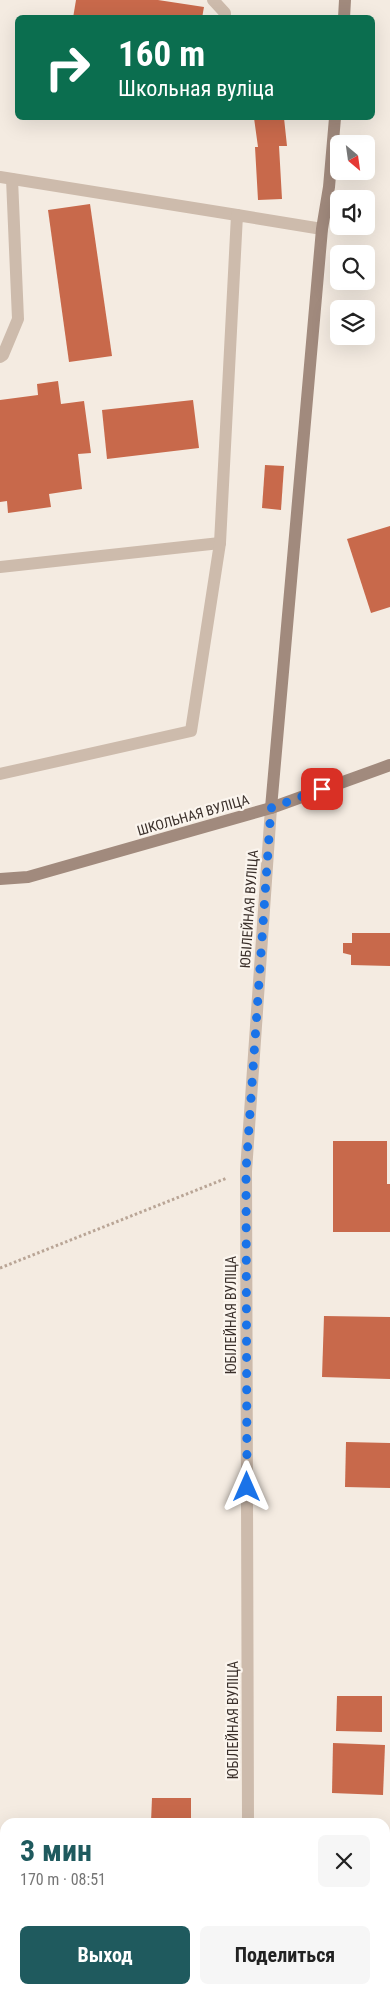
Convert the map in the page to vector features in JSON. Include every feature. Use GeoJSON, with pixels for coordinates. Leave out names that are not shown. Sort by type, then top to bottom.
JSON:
{"type":"FeatureCollection","features":[{"type":"Feature","properties":{"kind":"street"},"geometry":{"type":"LineString","coordinates":[[213,0],[225,15]]}},
{"type":"Feature","properties":{"kind":"street"},"geometry":{"type":"LineString","coordinates":[[344,15],[345,0]]}},
{"type":"Feature","properties":{"kind":"street"},"geometry":{"type":"LineString","coordinates":[[271,808],[322,229],[329,187],[335,120]]}},
{"type":"Feature","properties":{"kind":"street"},"geometry":{"type":"LineString","coordinates":[[0,357],[3,355],[18,319],[6,178],[322,229]]}},
{"type":"Feature","properties":{"kind":"street"},"geometry":{"type":"LineString","coordinates":[[0,774],[191,731],[220,543],[237,215]]}},
{"type":"Feature","properties":{"kind":"street"},"geometry":{"type":"LineString","coordinates":[[0,567],[220,543]]}},
{"type":"Feature","properties":{"kind":"street","name":"ШКОЛЬНАЯ ВУЛІЦА"},"geometry":{"type":"LineString","coordinates":[[0,879],[28,877],[271,808],[390,765]]}},
{"type":"Feature","properties":{"kind":"street","name":"ЮБІЛЕЙНАЯ ВУЛІЦА"},"geometry":{"type":"LineString","coordinates":[[248,1818],[246,1171],[271,808]]}},
{"type":"Feature","properties":{"kind":"path"},"geometry":{"type":"LineString","coordinates":[[0,1268],[246,1171]]}},
{"type":"Feature","properties":{"kind":"building"},"geometry":{"type":"Polygon","coordinates":[[[76,0],[158,0],[204,7],[203,15],[74,15],[76,0]]]}},
{"type":"Feature","properties":{"kind":"building"},"geometry":{"type":"Polygon","coordinates":[[[254,120],[284,120],[287,146],[279,146],[282,199],[258,200],[255,147],[258,147],[254,120]]]}},
{"type":"Feature","properties":{"kind":"building"},"geometry":{"type":"Polygon","coordinates":[[[90,204],[112,356],[69,362],[48,210],[90,204]]]}},
{"type":"Feature","properties":{"kind":"building"},"geometry":{"type":"Polygon","coordinates":[[[58,381],[61,404],[84,401],[91,453],[78,454],[82,489],[49,494],[51,507],[8,513],[7,501],[0,502],[0,400],[38,395],[37,384],[58,381]]]}},
{"type":"Feature","properties":{"kind":"building"},"geometry":{"type":"Polygon","coordinates":[[[193,400],[199,448],[107,459],[102,410],[193,400]]]}},
{"type":"Feature","properties":{"kind":"building"},"geometry":{"type":"Polygon","coordinates":[[[265,465],[284,466],[281,510],[262,508],[265,465]]]}},
{"type":"Feature","properties":{"kind":"building"},"geometry":{"type":"Polygon","coordinates":[[[390,526],[390,607],[371,613],[347,539],[390,526]]]}},
{"type":"Feature","properties":{"kind":"building"},"geometry":{"type":"Polygon","coordinates":[[[352,933],[390,933],[390,966],[351,965],[351,955],[343,953],[343,943],[352,943],[352,933]]]}},
{"type":"Feature","properties":{"kind":"building"},"geometry":{"type":"Polygon","coordinates":[[[333,1141],[387,1141],[387,1184],[390,1184],[390,1232],[333,1232],[333,1141]]]}},
{"type":"Feature","properties":{"kind":"building"},"geometry":{"type":"Polygon","coordinates":[[[324,1316],[390,1317],[390,1379],[322,1377],[324,1316]]]}},
{"type":"Feature","properties":{"kind":"building"},"geometry":{"type":"Polygon","coordinates":[[[346,1442],[390,1443],[390,1488],[345,1487],[346,1442]]]}},
{"type":"Feature","properties":{"kind":"building"},"geometry":{"type":"Polygon","coordinates":[[[337,1696],[382,1696],[382,1732],[336,1731],[337,1696]]]}},
{"type":"Feature","properties":{"kind":"building"},"geometry":{"type":"Polygon","coordinates":[[[333,1743],[385,1745],[383,1795],[332,1793],[333,1743]]]}},
{"type":"Feature","properties":{"kind":"building"},"geometry":{"type":"Polygon","coordinates":[[[152,1798],[191,1798],[191,1818],[151,1818],[152,1798]]]}},
{"type":"Feature","properties":{"kind":"route"},"geometry":{"type":"LineString","coordinates":[[247,1487],[246,1171],[271,808],[322,789]]}}]}
